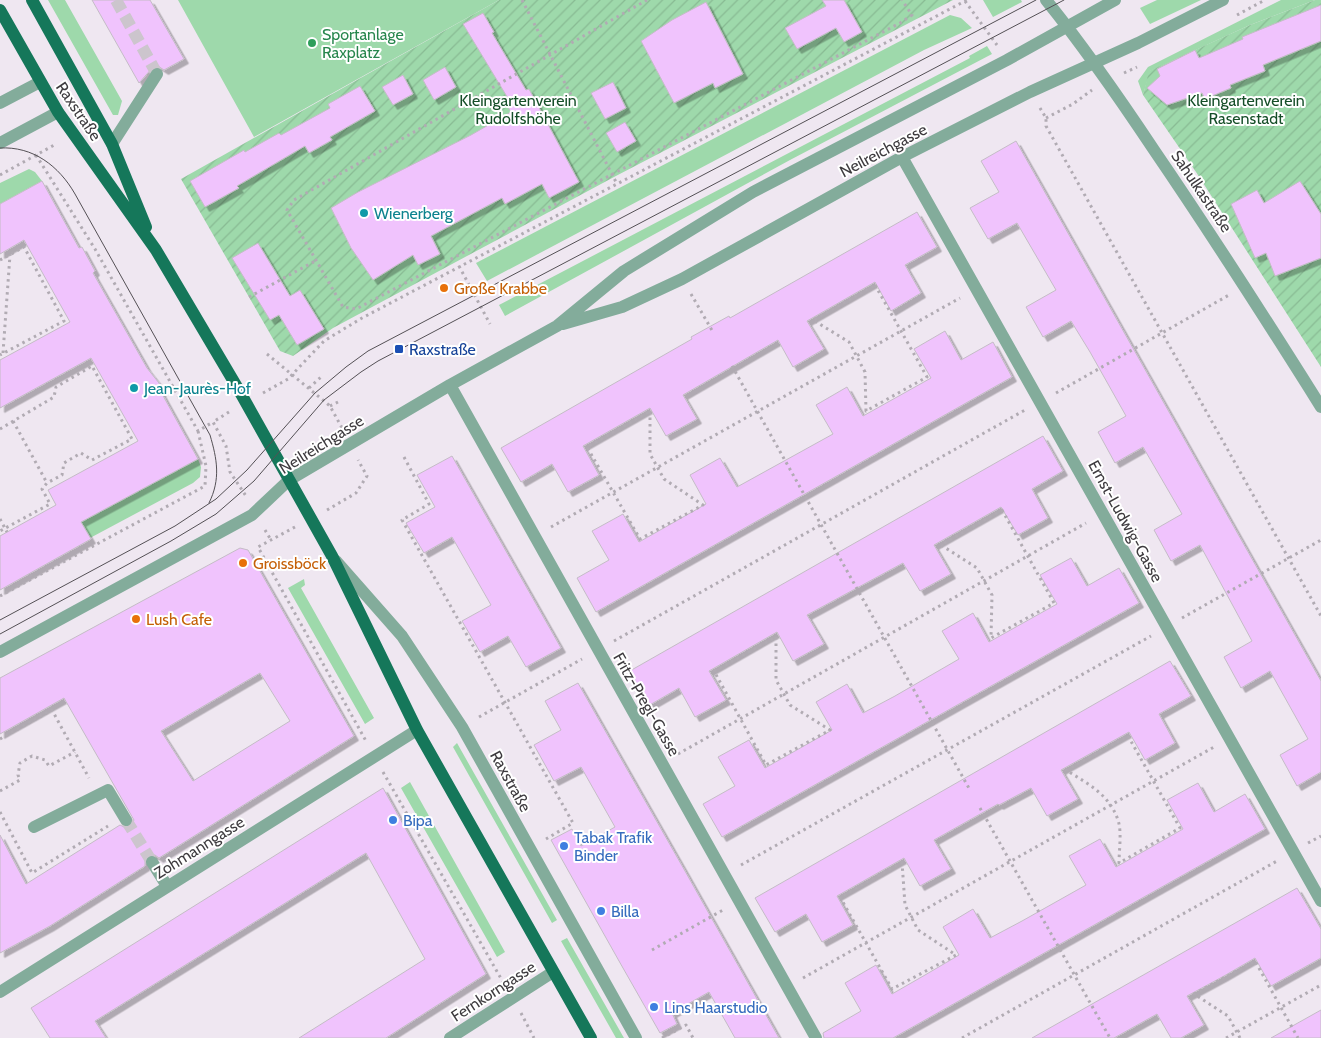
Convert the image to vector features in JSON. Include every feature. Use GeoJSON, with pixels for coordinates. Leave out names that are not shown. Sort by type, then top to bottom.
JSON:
{"type":"FeatureCollection","features":[{"type":"Feature","properties":{"kind":"main road","name":"Raxstraße"},"geometry":{"type":"LineString","coordinates":[[32,0],[112,144],[156,250]]}},
{"type":"Feature","properties":{"kind":"main road","name":"Raxstraße"},"geometry":{"type":"LineString","coordinates":[[0,10],[58,112],[156,250],[246,402],[332,556],[417,730],[591,1038]]}},
{"type":"Feature","properties":{"kind":"street","name":"Sahulkastraße"},"geometry":{"type":"LineString","coordinates":[[1046,0],[1094,62],[1245,286],[1321,408]]}},
{"type":"Feature","properties":{"kind":"street","name":"Neilreichgasse"},"geometry":{"type":"LineString","coordinates":[[0,652],[255,512],[289,480],[450,385],[557,326],[624,271],[753,192],[1007,60],[1115,0]]}},
{"type":"Feature","properties":{"kind":"street","name":"Neilreichgasse"},"geometry":{"type":"LineString","coordinates":[[557,326],[622,307],[682,279],[902,157],[1030,92],[1138,43],[1223,0]]}},
{"type":"Feature","properties":{"kind":"street"},"geometry":{"type":"LineString","coordinates":[[112,144],[157,74]]}},
{"type":"Feature","properties":{"kind":"street"},"geometry":{"type":"LineString","coordinates":[[0,103],[40,82]]}},
{"type":"Feature","properties":{"kind":"street"},"geometry":{"type":"LineString","coordinates":[[0,143],[58,112]]}},
{"type":"Feature","properties":{"kind":"street","name":"Ernst-Ludwig-Gasse"},"geometry":{"type":"LineString","coordinates":[[902,157],[1321,901]]}},
{"type":"Feature","properties":{"kind":"street","name":"Fritz-Pregl-Gasse"},"geometry":{"type":"LineString","coordinates":[[450,385],[816,1038]]}},
{"type":"Feature","properties":{"kind":"street","name":"Raxstraße"},"geometry":{"type":"LineString","coordinates":[[332,556],[402,636],[462,727],[636,1038]]}},
{"type":"Feature","properties":{"kind":"street","name":"Zohmanngasse"},"geometry":{"type":"LineString","coordinates":[[0,992],[417,730]]}},
{"type":"Feature","properties":{"kind":"street"},"geometry":{"type":"LineString","coordinates":[[34,827],[108,790],[125,818]]}},
{"type":"Feature","properties":{"kind":"street"},"geometry":{"type":"LineString","coordinates":[[152,862],[167,886]]}},
{"type":"Feature","properties":{"kind":"street","name":"Fernkorngasse"},"geometry":{"type":"LineString","coordinates":[[450,1038],[553,972]]}},
{"type":"Feature","properties":{"kind":"path"},"geometry":{"type":"LineString","coordinates":[[522,0],[616,182]]}},
{"type":"Feature","properties":{"kind":"path"},"geometry":{"type":"LineString","coordinates":[[647,0],[294,200],[287,210],[343,307],[356,309],[900,23],[912,15],[902,0]]}},
{"type":"Feature","properties":{"kind":"path"},"geometry":{"type":"LineString","coordinates":[[198,432],[288,379],[324,341],[616,182],[966,1],[1007,60]]}},
{"type":"Feature","properties":{"kind":"path"},"geometry":{"type":"LineString","coordinates":[[1030,92],[1046,118],[1046,126],[1164,332],[1321,616]]}},
{"type":"Feature","properties":{"kind":"path"},"geometry":{"type":"LineString","coordinates":[[0,175],[56,144]]}},
{"type":"Feature","properties":{"kind":"path"},"geometry":{"type":"LineString","coordinates":[[0,596],[205,486],[206,466],[198,432],[98,254],[36,155]]}},
{"type":"Feature","properties":{"kind":"path"},"geometry":{"type":"LineString","coordinates":[[0,260],[24,248],[64,321],[2,354]]}},
{"type":"Feature","properties":{"kind":"path"},"geometry":{"type":"LineString","coordinates":[[2,354],[10,255]]}},
{"type":"Feature","properties":{"kind":"path"},"geometry":{"type":"LineString","coordinates":[[248,296],[317,260]]}},
{"type":"Feature","properties":{"kind":"path"},"geometry":{"type":"LineString","coordinates":[[459,266],[490,324]]}},
{"type":"Feature","properties":{"kind":"path"},"geometry":{"type":"LineString","coordinates":[[682,279],[713,332]]}},
{"type":"Feature","properties":{"kind":"path"},"geometry":{"type":"LineString","coordinates":[[875,285],[901,331],[928,377],[866,411],[865,372],[849,342],[813,320],[875,285]]}},
{"type":"Feature","properties":{"kind":"path"},"geometry":{"type":"LineString","coordinates":[[535,536],[976,288]]}},
{"type":"Feature","properties":{"kind":"path"},"geometry":{"type":"LineString","coordinates":[[477,718],[1220,300]]}},
{"type":"Feature","properties":{"kind":"path"},"geometry":{"type":"LineString","coordinates":[[0,429],[54,398],[56,387],[92,366],[132,439],[92,460],[81,453],[64,463],[62,475],[47,483],[42,489],[50,504],[0,531]]}},
{"type":"Feature","properties":{"kind":"path"},"geometry":{"type":"LineString","coordinates":[[732,366],[970,790]]}},
{"type":"Feature","properties":{"kind":"path"},"geometry":{"type":"LineString","coordinates":[[309,388],[321,377]]}},
{"type":"Feature","properties":{"kind":"path"},"geometry":{"type":"LineString","coordinates":[[330,406],[338,402]]}},
{"type":"Feature","properties":{"kind":"path"},"geometry":{"type":"LineString","coordinates":[[650,411],[650,454],[658,468],[664,479],[703,504],[640,539],[587,447],[650,411]]}},
{"type":"Feature","properties":{"kind":"path"},"geometry":{"type":"LineString","coordinates":[[13,421],[47,483]]}},
{"type":"Feature","properties":{"kind":"path"},"geometry":{"type":"LineString","coordinates":[[213,422],[226,446],[230,472],[271,540]]}},
{"type":"Feature","properties":{"kind":"path"},"geometry":{"type":"LineString","coordinates":[[404,457],[429,504],[402,520],[573,823],[545,839]]}},
{"type":"Feature","properties":{"kind":"path"},"geometry":{"type":"LineString","coordinates":[[1002,510],[1028,556],[1054,603],[990,638],[992,595],[977,568],[941,544],[1002,510]]}},
{"type":"Feature","properties":{"kind":"path"},"geometry":{"type":"LineString","coordinates":[[662,763],[1103,514]]}},
{"type":"Feature","properties":{"kind":"path"},"geometry":{"type":"LineString","coordinates":[[0,519],[7,532]]}},
{"type":"Feature","properties":{"kind":"path"},"geometry":{"type":"LineString","coordinates":[[724,875],[1321,540]]}},
{"type":"Feature","properties":{"kind":"path"},"geometry":{"type":"LineString","coordinates":[[30,574],[32,579]]}},
{"type":"Feature","properties":{"kind":"path"},"geometry":{"type":"LineString","coordinates":[[776,637],[776,680],[784,694],[790,705],[830,730],[766,765],[714,672],[776,637]]}},
{"type":"Feature","properties":{"kind":"path"},"geometry":{"type":"LineString","coordinates":[[0,739],[52,710],[98,795]]}},
{"type":"Feature","properties":{"kind":"path"},"geometry":{"type":"LineString","coordinates":[[1128,736],[1154,781],[1180,828],[1119,863],[1118,821],[1110,806],[1102,792],[1066,770],[1128,736]]}},
{"type":"Feature","properties":{"kind":"path"},"geometry":{"type":"LineString","coordinates":[[787,987],[1011,863],[1229,738]]}},
{"type":"Feature","properties":{"kind":"path"},"geometry":{"type":"LineString","coordinates":[[0,791],[20,780],[18,775],[20,762],[32,756],[46,760],[49,766],[75,752]]}},
{"type":"Feature","properties":{"kind":"path"},"geometry":{"type":"LineString","coordinates":[[980,808],[1110,1038]]}},
{"type":"Feature","properties":{"kind":"path"},"geometry":{"type":"LineString","coordinates":[[0,812],[32,873],[125,818]]}},
{"type":"Feature","properties":{"kind":"path"},"geometry":{"type":"LineString","coordinates":[[962,1038],[1321,836]]}},
{"type":"Feature","properties":{"kind":"path"},"geometry":{"type":"LineString","coordinates":[[902,862],[905,905],[912,918],[918,930],[956,955],[892,989],[840,897],[902,862]]}},
{"type":"Feature","properties":{"kind":"path"},"geometry":{"type":"LineString","coordinates":[[652,950],[739,902]]}},
{"type":"Feature","properties":{"kind":"path"},"geometry":{"type":"LineString","coordinates":[[1240,1038],[1228,1016],[1194,994],[1255,961],[1298,1038]]}},
{"type":"Feature","properties":{"kind":"path"},"geometry":{"type":"LineString","coordinates":[[1226,1038],[1321,985]]}},
{"type":"Feature","properties":{"kind":"path"},"geometry":{"type":"LineString","coordinates":[[662,1038],[686,1025],[693,1038]]}},
{"type":"Feature","properties":{"kind":"green space"},"geometry":{"type":"Polygon","coordinates":[[[48,0],[65,0],[122,101],[118,115],[113,115],[48,0]]]}},
{"type":"Feature","properties":{"kind":"green space","name":"Sportanlage Raxplatz"},"geometry":{"type":"Polygon","coordinates":[[[178,0],[499,0],[254,137],[178,0]]]}},
{"type":"Feature","properties":{"kind":"green space","name":"Kleingartenverein Rudolfshöhe"},"geometry":{"type":"Polygon","coordinates":[[[499,0],[953,0],[614,177],[333,328],[293,356],[280,351],[181,179],[499,0]]]}},
{"type":"Feature","properties":{"kind":"green space"},"geometry":{"type":"Polygon","coordinates":[[[983,0],[1021,0],[1022,2],[993,17],[983,0]]]}},
{"type":"Feature","properties":{"kind":"green space"},"geometry":{"type":"Polygon","coordinates":[[[1157,0],[1201,0],[1150,24],[1140,8],[1157,0]]]}},
{"type":"Feature","properties":{"kind":"green space"},"geometry":{"type":"Polygon","coordinates":[[[1281,0],[1315,0],[1250,25],[1150,71],[1143,95],[1138,81],[1148,67],[1281,0]]]}},
{"type":"Feature","properties":{"kind":"green space","name":"Kleingartenverein Rasenstadt"},"geometry":{"type":"Polygon","coordinates":[[[1315,0],[1321,0],[1321,367],[1196,172],[1143,95],[1149,71],[1250,25],[1315,0]]]}},
{"type":"Feature","properties":{"kind":"green space"},"geometry":{"type":"Polygon","coordinates":[[[950,15],[961,18],[972,28],[924,50],[487,281],[476,263],[950,15]]]}},
{"type":"Feature","properties":{"kind":"green space"},"geometry":{"type":"Polygon","coordinates":[[[987,46],[992,54],[790,160],[505,316],[499,305],[970,58],[969,56],[987,46]]]}},
{"type":"Feature","properties":{"kind":"green space"},"geometry":{"type":"Polygon","coordinates":[[[29,169],[35,172],[42,181],[0,204],[0,183],[29,169]]]}},
{"type":"Feature","properties":{"kind":"green space"},"geometry":{"type":"Polygon","coordinates":[[[198,459],[201,467],[200,477],[193,483],[90,538],[81,522],[198,459]]]}},
{"type":"Feature","properties":{"kind":"green space"},"geometry":{"type":"Polygon","coordinates":[[[304,579],[305,585],[301,588],[374,718],[365,724],[288,588],[304,579]]]}},
{"type":"Feature","properties":{"kind":"green space"},"geometry":{"type":"Polygon","coordinates":[[[457,743],[557,920],[552,923],[453,747],[457,743]]]}},
{"type":"Feature","properties":{"kind":"green space"},"geometry":{"type":"Polygon","coordinates":[[[410,782],[505,952],[497,957],[401,788],[410,782]]]}},
{"type":"Feature","properties":{"kind":"green space"},"geometry":{"type":"Polygon","coordinates":[[[567,938],[624,1038],[616,1038],[561,941],[567,938]]]}},
{"type":"Feature","properties":{"kind":"building"},"geometry":{"type":"Polygon","coordinates":[[[92,0],[150,0],[184,59],[164,70],[158,66],[153,67],[139,83],[92,0]]]}},
{"type":"Feature","properties":{"kind":"building"},"geometry":{"type":"Polygon","coordinates":[[[822,0],[844,0],[862,32],[844,42],[836,28],[797,49],[785,28],[826,6],[822,0]]]}},
{"type":"Feature","properties":{"kind":"building"},"geometry":{"type":"Polygon","coordinates":[[[706,2],[743,74],[715,88],[713,83],[674,103],[641,41],[672,20],[706,2]]]}},
{"type":"Feature","properties":{"kind":"building"},"geometry":{"type":"Polygon","coordinates":[[[1321,5],[1321,41],[1263,65],[1265,71],[1230,85],[1231,88],[1205,99],[1202,93],[1167,105],[1147,88],[1160,76],[1157,69],[1195,50],[1199,58],[1243,39],[1242,37],[1321,5]]]}},
{"type":"Feature","properties":{"kind":"building"},"geometry":{"type":"Polygon","coordinates":[[[483,13],[494,32],[492,33],[526,90],[529,89],[579,182],[549,198],[542,184],[505,204],[502,198],[431,236],[440,254],[418,265],[413,255],[373,280],[351,248],[331,208],[511,112],[505,102],[509,100],[463,24],[483,13]]]}},
{"type":"Feature","properties":{"kind":"building"},"geometry":{"type":"Polygon","coordinates":[[[445,67],[456,87],[434,100],[423,80],[445,67]]]}},
{"type":"Feature","properties":{"kind":"building"},"geometry":{"type":"Polygon","coordinates":[[[403,75],[413,94],[393,105],[382,87],[403,75]]]}},
{"type":"Feature","properties":{"kind":"building"},"geometry":{"type":"Polygon","coordinates":[[[613,82],[626,108],[605,119],[591,93],[613,82]]]}},
{"type":"Feature","properties":{"kind":"building"},"geometry":{"type":"Polygon","coordinates":[[[360,86],[375,111],[330,137],[332,140],[309,153],[305,146],[205,207],[190,181],[244,150],[245,152],[279,133],[281,135],[330,108],[328,104],[360,86]]]}},
{"type":"Feature","properties":{"kind":"building"},"geometry":{"type":"Polygon","coordinates":[[[625,122],[636,141],[617,152],[606,133],[625,122]]]}},
{"type":"Feature","properties":{"kind":"building"},"geometry":{"type":"Polygon","coordinates":[[[1016,141],[1321,681],[1321,772],[1297,786],[1280,755],[1308,739],[1270,671],[1241,688],[1224,657],[1252,641],[1200,545],[1171,561],[1154,530],[1182,514],[1143,447],[1115,463],[1098,432],[1126,416],[1090,352],[1071,321],[1043,337],[1026,307],[1056,290],[1017,223],[988,239],[970,208],[999,192],[981,161],[1016,141]]]}},
{"type":"Feature","properties":{"kind":"building","name":"Jean-Jaurès-Hof"},"geometry":{"type":"Polygon","coordinates":[[[42,181],[79,248],[82,247],[95,271],[93,273],[147,368],[159,383],[161,392],[198,459],[81,522],[91,539],[0,590],[0,536],[56,505],[48,490],[138,441],[91,358],[0,408],[0,360],[70,322],[24,240],[0,254],[0,204],[42,181]]]}},
{"type":"Feature","properties":{"kind":"building"},"geometry":{"type":"Polygon","coordinates":[[[1300,181],[1321,214],[1321,258],[1275,276],[1266,253],[1255,258],[1231,204],[1257,190],[1264,203],[1300,181]]]}},
{"type":"Feature","properties":{"kind":"building"},"geometry":{"type":"Polygon","coordinates":[[[917,212],[937,247],[905,265],[921,293],[891,311],[875,282],[807,321],[824,349],[793,367],[778,340],[683,395],[697,419],[666,436],[650,408],[583,446],[599,475],[568,492],[552,464],[521,482],[501,448],[692,339],[691,337],[729,316],[730,318],[917,212]]]}},
{"type":"Feature","properties":{"kind":"building"},"geometry":{"type":"Polygon","coordinates":[[[258,243],[290,296],[300,290],[324,329],[297,345],[279,315],[270,320],[232,258],[258,243]]]}},
{"type":"Feature","properties":{"kind":"building"},"geometry":{"type":"Polygon","coordinates":[[[945,331],[961,360],[993,342],[1012,377],[596,612],[577,578],[609,560],[592,531],[623,514],[639,542],[706,504],[690,475],[720,458],[737,487],[833,434],[816,405],[847,387],[863,416],[931,378],[914,349],[945,331]]]}},
{"type":"Feature","properties":{"kind":"building"},"geometry":{"type":"Polygon","coordinates":[[[1043,436],[1063,471],[1032,489],[1048,518],[1018,535],[1001,507],[934,545],[951,574],[920,591],[903,563],[807,615],[824,644],[793,661],[777,632],[709,671],[726,700],[695,717],[679,688],[648,706],[628,672],[1043,436]]]}},
{"type":"Feature","properties":{"kind":"building"},"geometry":{"type":"Polygon","coordinates":[[[452,456],[561,648],[526,667],[508,636],[480,652],[462,621],[491,605],[452,537],[424,553],[406,523],[435,507],[417,475],[452,456]]]}},
{"type":"Feature","properties":{"kind":"building"},"geometry":{"type":"Polygon","coordinates":[[[240,548],[248,550],[354,736],[159,858],[155,855],[148,855],[145,859],[145,866],[50,926],[0,953],[0,835],[26,884],[120,825],[126,828],[130,827],[134,820],[64,698],[0,734],[0,678],[240,548]],[[260,673],[161,731],[193,781],[290,721],[260,673]]]}},
{"type":"Feature","properties":{"kind":"building"},"geometry":{"type":"Polygon","coordinates":[[[1071,558],[1087,586],[1119,568],[1139,603],[722,837],[703,804],[735,786],[718,757],[749,740],[765,768],[832,730],[816,702],[847,684],[863,713],[895,696],[959,659],[942,631],[973,613],[989,642],[1057,604],[1040,575],[1071,558]]]}},
{"type":"Feature","properties":{"kind":"building"},"geometry":{"type":"Polygon","coordinates":[[[1170,661],[1191,696],[1159,714],[1175,743],[1145,760],[1129,732],[1061,770],[1078,799],[1047,816],[1031,788],[934,840],[951,869],[920,886],[904,858],[837,896],[853,925],[822,942],[806,914],[775,932],[755,898],[1170,661]]]}},
{"type":"Feature","properties":{"kind":"building"},"geometry":{"type":"Polygon","coordinates":[[[578,683],[779,1038],[735,1038],[709,992],[672,1013],[677,1024],[660,1033],[619,961],[551,840],[572,829],[581,846],[615,827],[581,767],[554,781],[534,745],[561,730],[545,701],[578,683]]]}},
{"type":"Feature","properties":{"kind":"building"},"geometry":{"type":"Polygon","coordinates":[[[1198,783],[1214,812],[1245,794],[1265,829],[893,1038],[824,1038],[823,1033],[861,1011],[845,983],[876,965],[892,994],[959,955],[943,927],[973,909],[990,938],[1086,885],[1069,856],[1100,839],[1116,867],[1183,829],[1167,800],[1198,783]]]}},
{"type":"Feature","properties":{"kind":"building"},"geometry":{"type":"Polygon","coordinates":[[[383,788],[486,974],[386,1038],[299,1038],[425,959],[366,853],[95,1021],[106,1038],[50,1038],[31,1008],[383,788]]]}},
{"type":"Feature","properties":{"kind":"building"},"geometry":{"type":"Polygon","coordinates":[[[1297,888],[1321,929],[1321,958],[1271,986],[1255,958],[1187,996],[1204,1025],[1181,1038],[1171,1038],[1157,1014],[1114,1038],[1032,1038],[1297,888]]]}},
{"type":"Feature","properties":{"kind":"building"},"geometry":{"type":"Polygon","coordinates":[[[1321,1010],[1321,1038],[1271,1038],[1321,1010]]]}},
{"type":"Feature","properties":{"kind":"tunnel"},"geometry":{"type":"LineString","coordinates":[[116,0],[157,74]]}},
{"type":"Feature","properties":{"kind":"tunnel"},"geometry":{"type":"LineString","coordinates":[[126,820],[152,862]]}},
{"type":"Feature","properties":{"kind":"tram line"},"geometry":{"type":"LineString","coordinates":[[0,620],[175,526],[216,499],[247,470],[315,393],[368,351],[1036,0]]}},
{"type":"Feature","properties":{"kind":"tram line"},"geometry":{"type":"LineString","coordinates":[[0,634],[171,541],[216,514],[254,481],[324,400],[378,361],[1064,0]]}},
{"type":"Feature","properties":{"kind":"tram line"},"geometry":{"type":"LineString","coordinates":[[0,148],[23,150],[44,160],[61,175],[75,194],[210,435],[217,469],[215,486],[209,503]]}},
{"type":"Feature","properties":{"kind":"place","name":"Sportanlage Raxplatz"},"geometry":{"type":"Point","coordinates":[312,43]}},
{"type":"Feature","properties":{"kind":"place","name":"Wienerberg"},"geometry":{"type":"Point","coordinates":[364,213]}},
{"type":"Feature","properties":{"kind":"place","name":"Große Krabbe"},"geometry":{"type":"Point","coordinates":[444,288]}},
{"type":"Feature","properties":{"kind":"place","name":"Raxstraße"},"geometry":{"type":"Point","coordinates":[399,349]}},
{"type":"Feature","properties":{"kind":"place","name":"Jean-Jaurès-Hof"},"geometry":{"type":"Point","coordinates":[134,388]}},
{"type":"Feature","properties":{"kind":"place","name":"Groissböck"},"geometry":{"type":"Point","coordinates":[243,563]}},
{"type":"Feature","properties":{"kind":"place","name":"Lush Cafe"},"geometry":{"type":"Point","coordinates":[136,619]}},
{"type":"Feature","properties":{"kind":"place","name":"Bipa"},"geometry":{"type":"Point","coordinates":[393,820]}},
{"type":"Feature","properties":{"kind":"place","name":"Tabak Trafik Binder"},"geometry":{"type":"Point","coordinates":[564,846]}},
{"type":"Feature","properties":{"kind":"place","name":"Billa"},"geometry":{"type":"Point","coordinates":[601,911]}},
{"type":"Feature","properties":{"kind":"place","name":"Lins Haarstudio"},"geometry":{"type":"Point","coordinates":[654,1007]}}]}
